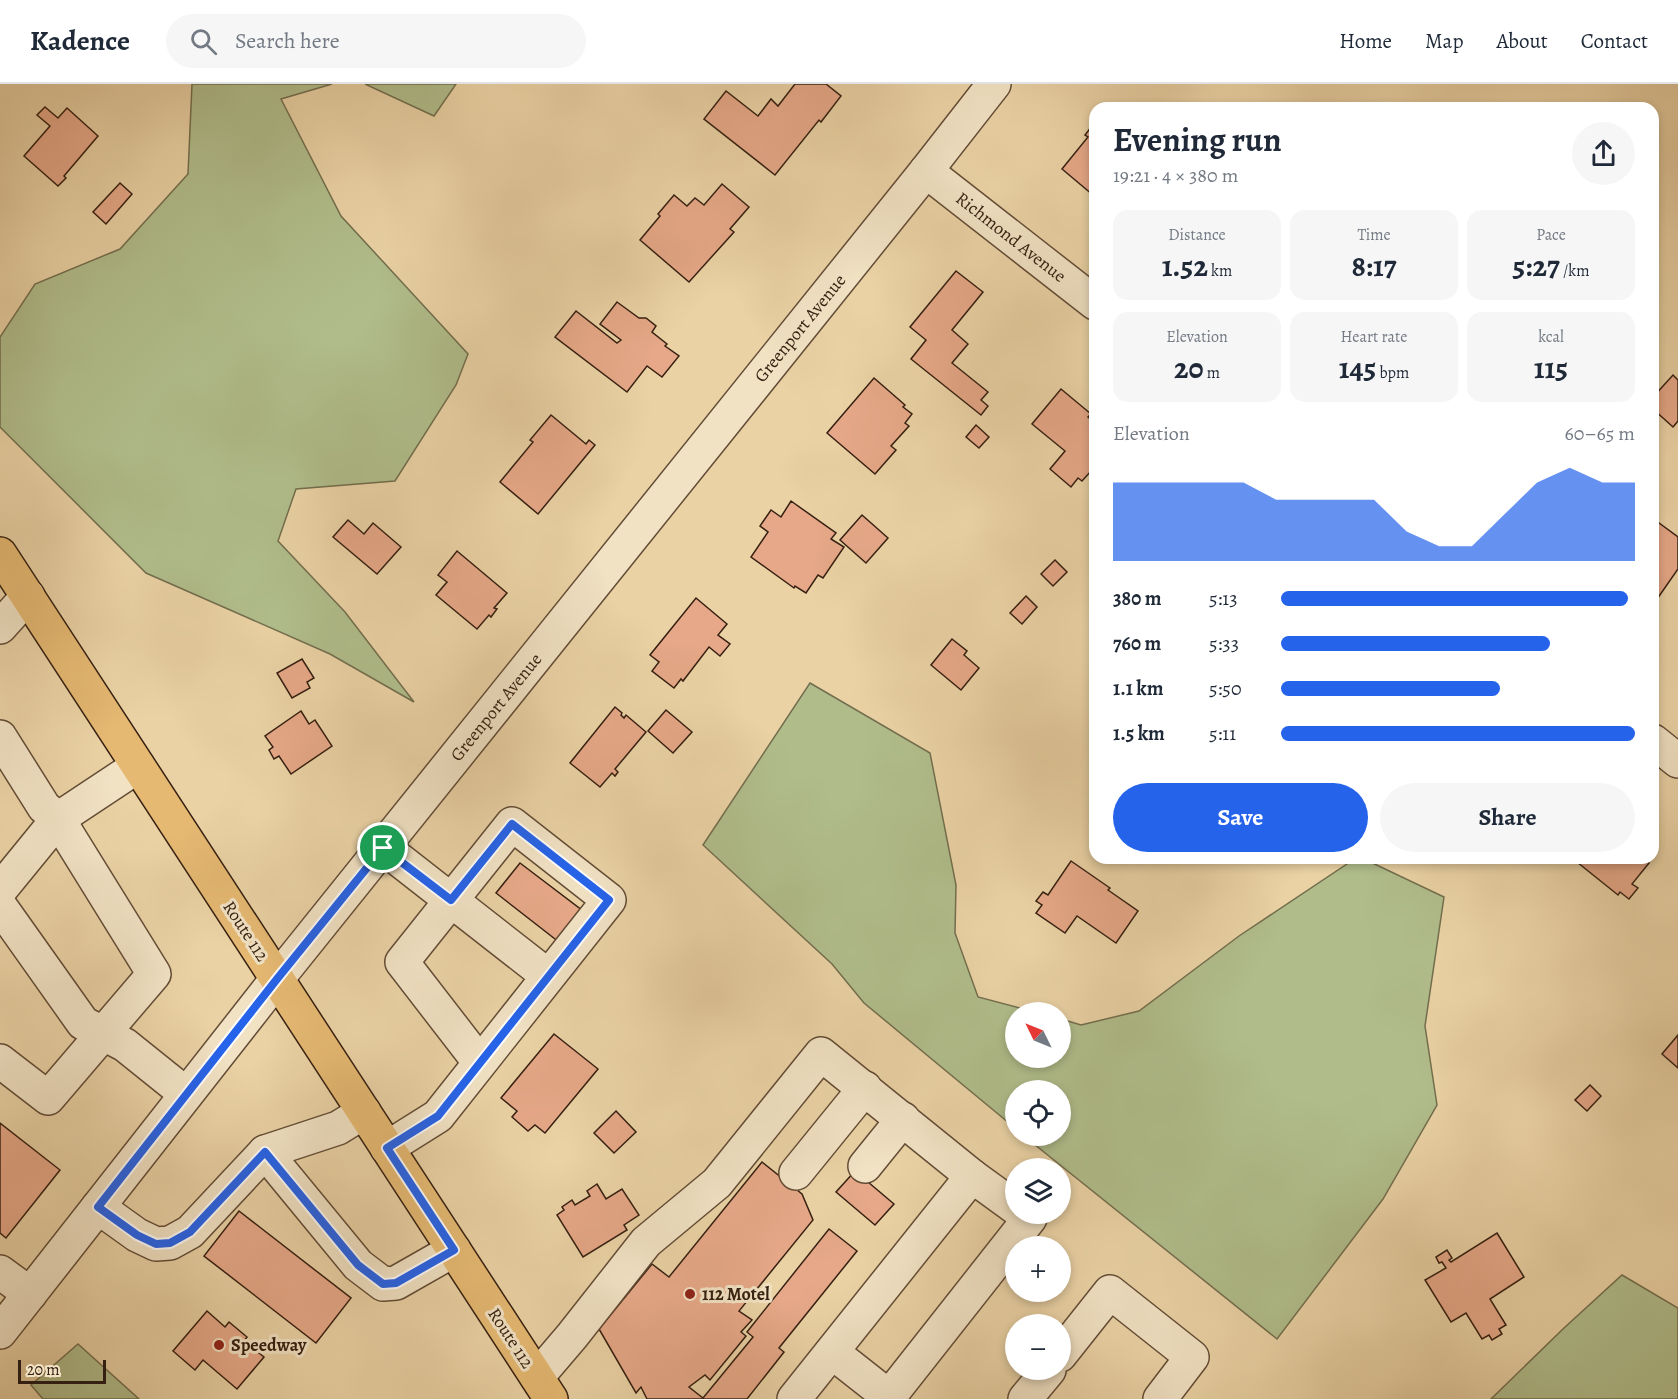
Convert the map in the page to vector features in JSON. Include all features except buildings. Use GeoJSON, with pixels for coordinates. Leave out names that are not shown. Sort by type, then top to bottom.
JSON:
{"type":"FeatureCollection","features":[{"type":"Feature","properties":{"kind":"main road","name":"Route 112"},"geometry":{"type":"LineString","coordinates":[[0,554],[544,1388]]}},
{"type":"Feature","properties":{"kind":"street","name":"Greenport Avenue"},"geometry":{"type":"LineString","coordinates":[[0,1332],[277,979],[994,84]]}},
{"type":"Feature","properties":{"kind":"street","name":"Richmond Avenue"},"geometry":{"type":"LineString","coordinates":[[926,171],[1089,298]]}},
{"type":"Feature","properties":{"kind":"street"},"geometry":{"type":"LineString","coordinates":[[0,627],[28,596]]}},
{"type":"Feature","properties":{"kind":"street"},"geometry":{"type":"LineString","coordinates":[[0,737],[44,807],[58,819],[154,974],[48,1098],[0,1061]]}},
{"type":"Feature","properties":{"kind":"street"},"geometry":{"type":"LineString","coordinates":[[1659,746],[1678,760]]}},
{"type":"Feature","properties":{"kind":"street"},"geometry":{"type":"LineString","coordinates":[[0,890],[58,819],[138,766]]}},
{"type":"Feature","properties":{"kind":"street"},"geometry":{"type":"LineString","coordinates":[[387,1148],[438,1116],[480,1063],[548,976],[609,900],[512,824],[402,962],[480,1063]]}},
{"type":"Feature","properties":{"kind":"street"},"geometry":{"type":"LineString","coordinates":[[383,848],[548,976]]}},
{"type":"Feature","properties":{"kind":"street"},"geometry":{"type":"LineString","coordinates":[[0,906],[83,1023],[125,1045],[186,1094]]}},
{"type":"Feature","properties":{"kind":"street"},"geometry":{"type":"LineString","coordinates":[[544,1388],[573,1336],[645,1242],[717,1183],[821,1054],[1005,1200]]}},
{"type":"Feature","properties":{"kind":"street"},"geometry":{"type":"LineString","coordinates":[[796,1173],[865,1088]]}},
{"type":"Feature","properties":{"kind":"street"},"geometry":{"type":"LineString","coordinates":[[98,1207],[137,1235],[156,1244],[170,1243],[190,1232],[265,1152],[338,1128],[364,1112]]}},
{"type":"Feature","properties":{"kind":"street"},"geometry":{"type":"LineString","coordinates":[[864,1166],[903,1119]]}},
{"type":"Feature","properties":{"kind":"street"},"geometry":{"type":"LineString","coordinates":[[265,1152],[358,1265],[383,1284],[396,1283],[454,1250]]}},
{"type":"Feature","properties":{"kind":"street"},"geometry":{"type":"LineString","coordinates":[[794,1399],[972,1176]]}},
{"type":"Feature","properties":{"kind":"street"},"geometry":{"type":"LineString","coordinates":[[832,1352],[889,1397],[1025,1224]]}},
{"type":"Feature","properties":{"kind":"street"},"geometry":{"type":"LineString","coordinates":[[0,1272],[30,1294]]}},
{"type":"Feature","properties":{"kind":"street"},"geometry":{"type":"LineString","coordinates":[[1071,1340],[1110,1292],[1192,1357],[1160,1399]]}},
{"type":"Feature","properties":{"kind":"street"},"geometry":{"type":"LineString","coordinates":[[1025,1399],[1041,1380]]}},
{"type":"Feature","properties":{"kind":"green space"},"geometry":{"type":"Polygon","coordinates":[[[192,84],[332,84],[281,99],[341,216],[468,354],[456,385],[395,481],[296,489],[278,541],[345,612],[414,702],[330,654],[146,573],[0,427],[0,337],[35,284],[120,249],[188,174],[192,84]]]}},
{"type":"Feature","properties":{"kind":"green space"},"geometry":{"type":"Polygon","coordinates":[[[365,84],[456,84],[434,116],[365,84]]]}},
{"type":"Feature","properties":{"kind":"green space"},"geometry":{"type":"Polygon","coordinates":[[[810,683],[930,753],[956,885],[955,933],[978,997],[1005,1004],[1005,1068],[1071,1068],[1071,1022],[1081,1025],[1139,1011],[1239,936],[1347,864],[1375,864],[1444,897],[1425,1026],[1437,1105],[1383,1199],[1277,1339],[1071,1174],[1071,1158],[1051,1158],[1036,1146],[1071,1146],[1071,1080],[1005,1080],[1005,1120],[864,1003],[832,964],[703,845],[810,683]]]}},
{"type":"Feature","properties":{"kind":"green space"},"geometry":{"type":"Polygon","coordinates":[[[1622,1275],[1678,1308],[1678,1399],[1491,1399],[1564,1328],[1622,1275]]]}},
{"type":"Feature","properties":{"kind":"green space"},"geometry":{"type":"Polygon","coordinates":[[[78,1344],[139,1399],[43,1399],[31,1385],[78,1344]]]}},
{"type":"Feature","properties":{"kind":"place","name":"112 Motel"},"geometry":{"type":"Point","coordinates":[690,1294]}},
{"type":"Feature","properties":{"kind":"place","name":"Speedway"},"geometry":{"type":"Point","coordinates":[219,1345]}},
{"type":"Feature","properties":{"kind":"route"},"geometry":{"type":"LineString","coordinates":[[512,824],[609,900],[438,1116],[387,1148],[454,1250],[396,1283],[383,1284],[358,1265],[265,1152],[190,1232],[170,1243],[156,1244],[137,1235],[98,1207],[383,848],[451,900],[512,824]]}}]}
